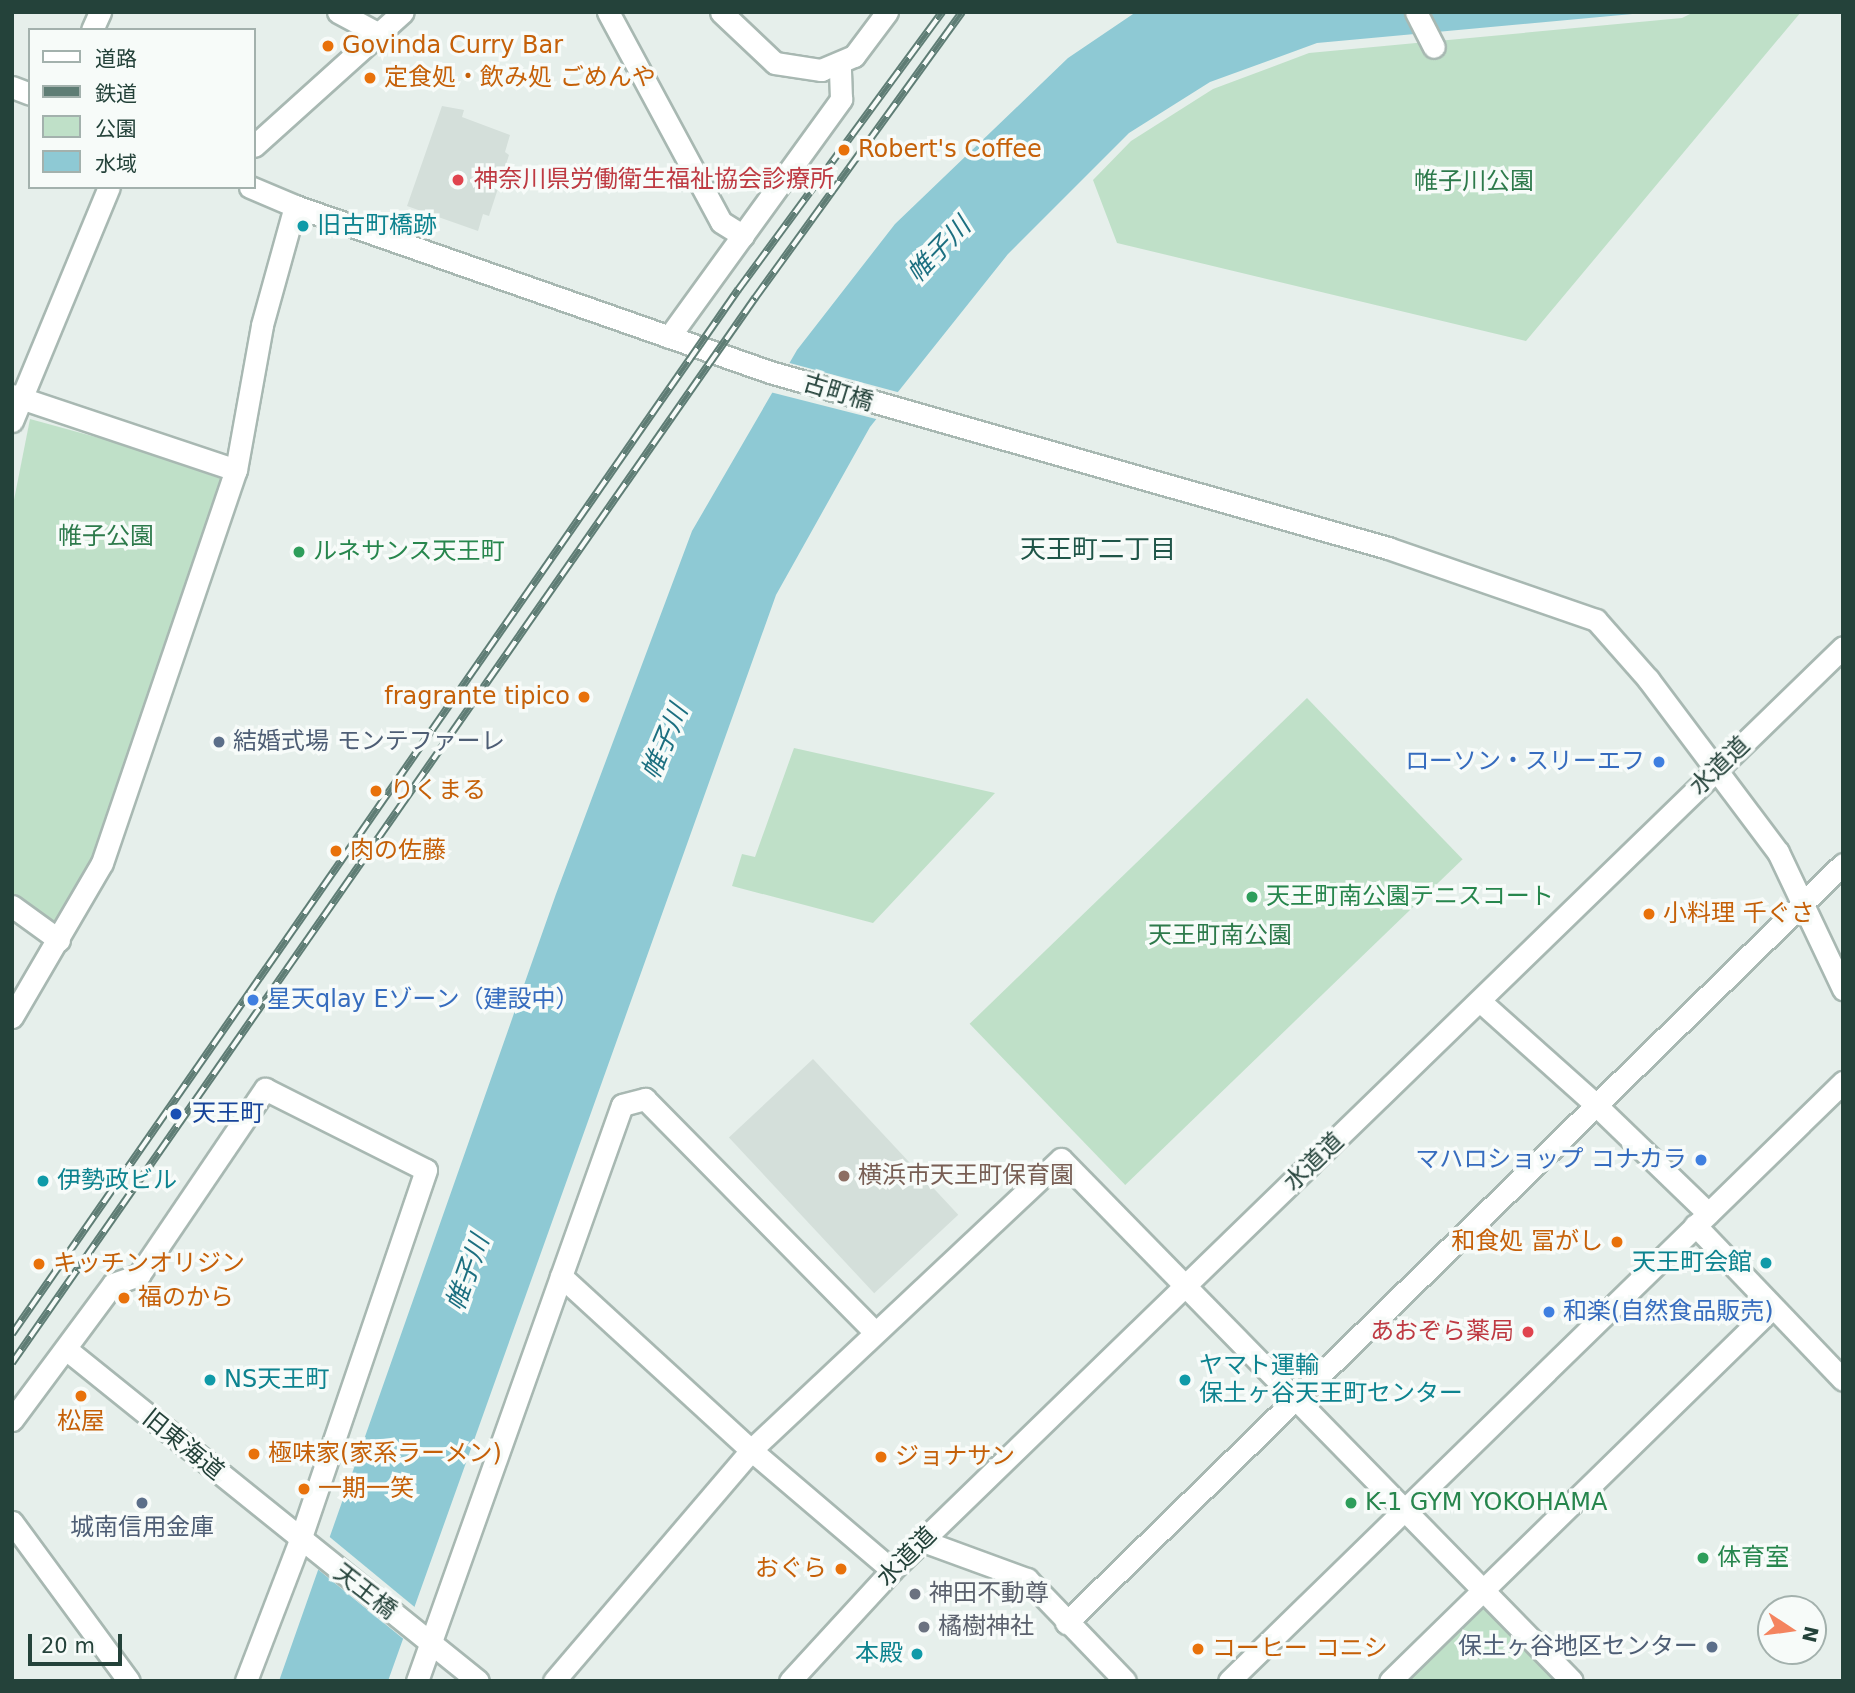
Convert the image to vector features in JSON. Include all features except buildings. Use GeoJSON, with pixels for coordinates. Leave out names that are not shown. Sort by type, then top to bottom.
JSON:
{"type":"FeatureCollection","features":[{"type":"Feature","properties":{"kind":"street"},"geometry":{"type":"LineString","coordinates":[[93,28],[100,12]]}},
{"type":"Feature","properties":{"kind":"street"},"geometry":{"type":"LineString","coordinates":[[338,12],[377,33]]}},
{"type":"Feature","properties":{"kind":"street"},"geometry":{"type":"LineString","coordinates":[[256,144],[403,12]]}},
{"type":"Feature","properties":{"kind":"street"},"geometry":{"type":"LineString","coordinates":[[608,12],[722,222],[743,236]]}},
{"type":"Feature","properties":{"kind":"street"},"geometry":{"type":"LineString","coordinates":[[721,12],[775,63],[808,70],[840,64],[854,55],[887,12]]}},
{"type":"Feature","properties":{"kind":"street"},"geometry":{"type":"LineString","coordinates":[[1416,12],[1434,47]]}},
{"type":"Feature","properties":{"kind":"street"},"geometry":{"type":"LineString","coordinates":[[669,337],[841,99],[840,64]]}},
{"type":"Feature","properties":{"kind":"street"},"geometry":{"type":"LineString","coordinates":[[12,421],[15,397],[108,189]]}},
{"type":"Feature","properties":{"kind":"street","name":"古町橋"},"geometry":{"type":"LineString","coordinates":[[255,189],[295,206],[770,372],[907,414],[1388,548],[1597,620],[1716,769],[1778,852],[1843,989]]}},
{"type":"Feature","properties":{"kind":"street"},"geometry":{"type":"LineString","coordinates":[[12,1017],[102,863],[236,470],[262,326],[295,206]]}},
{"type":"Feature","properties":{"kind":"street"},"geometry":{"type":"LineString","coordinates":[[15,397],[236,470]]}},
{"type":"Feature","properties":{"kind":"street","name":"水道道"},"geometry":{"type":"LineString","coordinates":[[790,1681],[892,1570],[1481,1002],[1843,647]]}},
{"type":"Feature","properties":{"kind":"street"},"geometry":{"type":"LineString","coordinates":[[1066,1623],[1843,864]]}},
{"type":"Feature","properties":{"kind":"street"},"geometry":{"type":"LineString","coordinates":[[12,906],[59,940]]}},
{"type":"Feature","properties":{"kind":"street"},"geometry":{"type":"LineString","coordinates":[[1481,1002],[1596,1105],[1701,1219],[1773,1307],[1843,1380]]}},
{"type":"Feature","properties":{"kind":"street"},"geometry":{"type":"LineString","coordinates":[[1229,1681],[1843,1082]]}},
{"type":"Feature","properties":{"kind":"street"},"geometry":{"type":"LineString","coordinates":[[12,1420],[113,1284],[139,1275],[265,1089],[426,1170],[300,1540],[246,1681]]}},
{"type":"Feature","properties":{"kind":"street"},"geometry":{"type":"LineString","coordinates":[[417,1681],[622,1105],[645,1099],[874,1331]]}},
{"type":"Feature","properties":{"kind":"street"},"geometry":{"type":"LineString","coordinates":[[554,1681],[751,1450],[874,1331],[1060,1159],[1572,1681]]}},
{"type":"Feature","properties":{"kind":"street"},"geometry":{"type":"LineString","coordinates":[[561,1276],[751,1450],[892,1570]]}},
{"type":"Feature","properties":{"kind":"street"},"geometry":{"type":"LineString","coordinates":[[1390,1681],[1773,1307]]}},
{"type":"Feature","properties":{"kind":"street","name":"旧東海道"},"geometry":{"type":"LineString","coordinates":[[66,1349],[300,1540]]}},
{"type":"Feature","properties":{"kind":"street"},"geometry":{"type":"LineString","coordinates":[[12,1522],[129,1681]]}},
{"type":"Feature","properties":{"kind":"street","name":"天王橋"},"geometry":{"type":"LineString","coordinates":[[300,1540],[431,1644]]}},
{"type":"Feature","properties":{"kind":"street"},"geometry":{"type":"LineString","coordinates":[[923,1541],[1027,1579],[1066,1623],[1125,1681]]}},
{"type":"Feature","properties":{"kind":"street"},"geometry":{"type":"LineString","coordinates":[[431,1644],[478,1681]]}},
{"type":"Feature","properties":{"kind":"shaded area","name":"神奈川県労働衛生福祉協会診療所"},"geometry":{"type":"Polygon","coordinates":[[[442,106],[464,110],[462,117],[510,135],[505,152],[509,155],[489,216],[483,214],[478,231],[407,206],[442,106]]]}},
{"type":"Feature","properties":{"kind":"shaded area","name":"横浜市天王町保育園"},"geometry":{"type":"Polygon","coordinates":[[[813,1059],[958,1215],[874,1293],[729,1137],[813,1059]]]}},
{"type":"Feature","properties":{"kind":"green space","name":"帷子川公園"},"geometry":{"type":"Polygon","coordinates":[[[1694,12],[1801,12],[1526,341],[1117,243],[1093,180],[1131,141],[1213,89],[1309,53],[1682,18],[1694,12]]]}},
{"type":"Feature","properties":{"kind":"green space","name":"帷子公園"},"geometry":{"type":"Polygon","coordinates":[[[30,419],[227,473],[96,860],[57,933],[12,898],[12,510],[30,419]]]}},
{"type":"Feature","properties":{"kind":"green space","name":"天王町南公園"},"geometry":{"type":"Polygon","coordinates":[[[1307,698],[1463,859],[1125,1185],[970,1024],[1307,698]]]}},
{"type":"Feature","properties":{"kind":"green space"},"geometry":{"type":"Polygon","coordinates":[[[794,748],[995,793],[873,923],[732,886],[742,854],[755,857],[794,748]]]}},
{"type":"Feature","properties":{"kind":"green space"},"geometry":{"type":"Polygon","coordinates":[[[1486,1602],[1560,1681],[1401,1681],[1479,1604],[1486,1602]]]}},
{"type":"Feature","properties":{"kind":"water","name":"帷子川"},"geometry":{"type":"Polygon","coordinates":[[[1136,12],[1654,12],[1317,43],[1210,82],[1129,133],[1008,254],[870,427],[776,595],[388,1681],[279,1681],[556,894],[692,531],[797,350],[895,224],[1068,58],[1136,12]]]}},
{"type":"Feature","properties":{"kind":"pier"},"geometry":{"type":"Polygon","coordinates":[[[786,362],[901,393],[880,420],[770,392],[786,362]]]}},
{"type":"Feature","properties":{"kind":"pier"},"geometry":{"type":"Polygon","coordinates":[[[326,1534],[417,1609],[406,1641],[315,1567],[326,1534]]]}},
{"type":"Feature","properties":{"kind":"railway"},"geometry":{"type":"LineString","coordinates":[[12,1334],[738,290],[942,12]]}},
{"type":"Feature","properties":{"kind":"railway"},"geometry":{"type":"LineString","coordinates":[[12,1363],[755,298],[962,12]]}},
{"type":"Feature","properties":{"kind":"place","name":"Govinda Curry Bar"},"geometry":{"type":"Point","coordinates":[328,46]}},
{"type":"Feature","properties":{"kind":"place","name":"定食処・飲み処 ごめんや"},"geometry":{"type":"Point","coordinates":[370,78]}},
{"type":"Feature","properties":{"kind":"place","name":"Robert's Coffee"},"geometry":{"type":"Point","coordinates":[844,150]}},
{"type":"Feature","properties":{"kind":"place","name":"神奈川県労働衛生福祉協会診療所"},"geometry":{"type":"Point","coordinates":[458,180]}},
{"type":"Feature","properties":{"kind":"place","name":"旧古町橋跡"},"geometry":{"type":"Point","coordinates":[303,226]}},
{"type":"Feature","properties":{"kind":"place","name":"ルネサンス天王町"},"geometry":{"type":"Point","coordinates":[299,552]}},
{"type":"Feature","properties":{"kind":"place","name":"fragrante tipico"},"geometry":{"type":"Point","coordinates":[584,697]}},
{"type":"Feature","properties":{"kind":"place","name":"結婚式場 モンテファーレ"},"geometry":{"type":"Point","coordinates":[219,742]}},
{"type":"Feature","properties":{"kind":"place","name":"ローソン・スリーエフ"},"geometry":{"type":"Point","coordinates":[1659,762]}},
{"type":"Feature","properties":{"kind":"place","name":"りくまる"},"geometry":{"type":"Point","coordinates":[376,791]}},
{"type":"Feature","properties":{"kind":"place","name":"肉の佐藤"},"geometry":{"type":"Point","coordinates":[336,851]}},
{"type":"Feature","properties":{"kind":"place","name":"天王町南公園テニスコート"},"geometry":{"type":"Point","coordinates":[1252,897]}},
{"type":"Feature","properties":{"kind":"place","name":"小料理 千ぐさ"},"geometry":{"type":"Point","coordinates":[1649,914]}},
{"type":"Feature","properties":{"kind":"place","name":"星天qlay Eゾーン（建設中）"},"geometry":{"type":"Point","coordinates":[253,1000]}},
{"type":"Feature","properties":{"kind":"place","name":"天王町"},"geometry":{"type":"Point","coordinates":[176,1114]}},
{"type":"Feature","properties":{"kind":"place","name":"マハロショップ コナカラ"},"geometry":{"type":"Point","coordinates":[1701,1160]}},
{"type":"Feature","properties":{"kind":"place","name":"横浜市天王町保育園"},"geometry":{"type":"Point","coordinates":[844,1176]}},
{"type":"Feature","properties":{"kind":"place","name":"伊勢政ビル"},"geometry":{"type":"Point","coordinates":[43,1181]}},
{"type":"Feature","properties":{"kind":"place","name":"和食処 冨がし"},"geometry":{"type":"Point","coordinates":[1617,1242]}},
{"type":"Feature","properties":{"kind":"place","name":"天王町会館"},"geometry":{"type":"Point","coordinates":[1766,1263]}},
{"type":"Feature","properties":{"kind":"place","name":"キッチンオリジン"},"geometry":{"type":"Point","coordinates":[39,1264]}},
{"type":"Feature","properties":{"kind":"place","name":"福のから"},"geometry":{"type":"Point","coordinates":[124,1298]}},
{"type":"Feature","properties":{"kind":"place","name":"和楽(自然食品販売)"},"geometry":{"type":"Point","coordinates":[1549,1312]}},
{"type":"Feature","properties":{"kind":"place","name":"あおぞら薬局"},"geometry":{"type":"Point","coordinates":[1528,1332]}},
{"type":"Feature","properties":{"kind":"place","name":"NS天王町"},"geometry":{"type":"Point","coordinates":[210,1380]}},
{"type":"Feature","properties":{"kind":"place","name":"ヤマト運輸 保土ヶ谷天王町センター"},"geometry":{"type":"Point","coordinates":[1185,1380]}},
{"type":"Feature","properties":{"kind":"place","name":"松屋"},"geometry":{"type":"Point","coordinates":[81,1396]}},
{"type":"Feature","properties":{"kind":"place","name":"極味家(家系ラーメン)"},"geometry":{"type":"Point","coordinates":[254,1454]}},
{"type":"Feature","properties":{"kind":"place","name":"ジョナサン"},"geometry":{"type":"Point","coordinates":[881,1457]}},
{"type":"Feature","properties":{"kind":"place","name":"一期一笑"},"geometry":{"type":"Point","coordinates":[304,1489]}},
{"type":"Feature","properties":{"kind":"place","name":"城南信用金庫"},"geometry":{"type":"Point","coordinates":[142,1503]}},
{"type":"Feature","properties":{"kind":"place","name":"K-1 GYM YOKOHAMA"},"geometry":{"type":"Point","coordinates":[1351,1503]}},
{"type":"Feature","properties":{"kind":"place","name":"体育室"},"geometry":{"type":"Point","coordinates":[1703,1558]}},
{"type":"Feature","properties":{"kind":"place","name":"おぐら"},"geometry":{"type":"Point","coordinates":[841,1569]}},
{"type":"Feature","properties":{"kind":"place","name":"神田不動尊"},"geometry":{"type":"Point","coordinates":[915,1594]}},
{"type":"Feature","properties":{"kind":"place","name":"橘樹神社"},"geometry":{"type":"Point","coordinates":[924,1627]}},
{"type":"Feature","properties":{"kind":"place","name":"保土ヶ谷地区センター"},"geometry":{"type":"Point","coordinates":[1712,1647]}},
{"type":"Feature","properties":{"kind":"place","name":"コーヒー コニシ"},"geometry":{"type":"Point","coordinates":[1198,1649]}},
{"type":"Feature","properties":{"kind":"place","name":"本殿"},"geometry":{"type":"Point","coordinates":[917,1654]}},
{"type":"Feature","properties":{"kind":"district","name":"天王町二丁目"},"geometry":{"type":"Point","coordinates":[1098,550]}}]}
